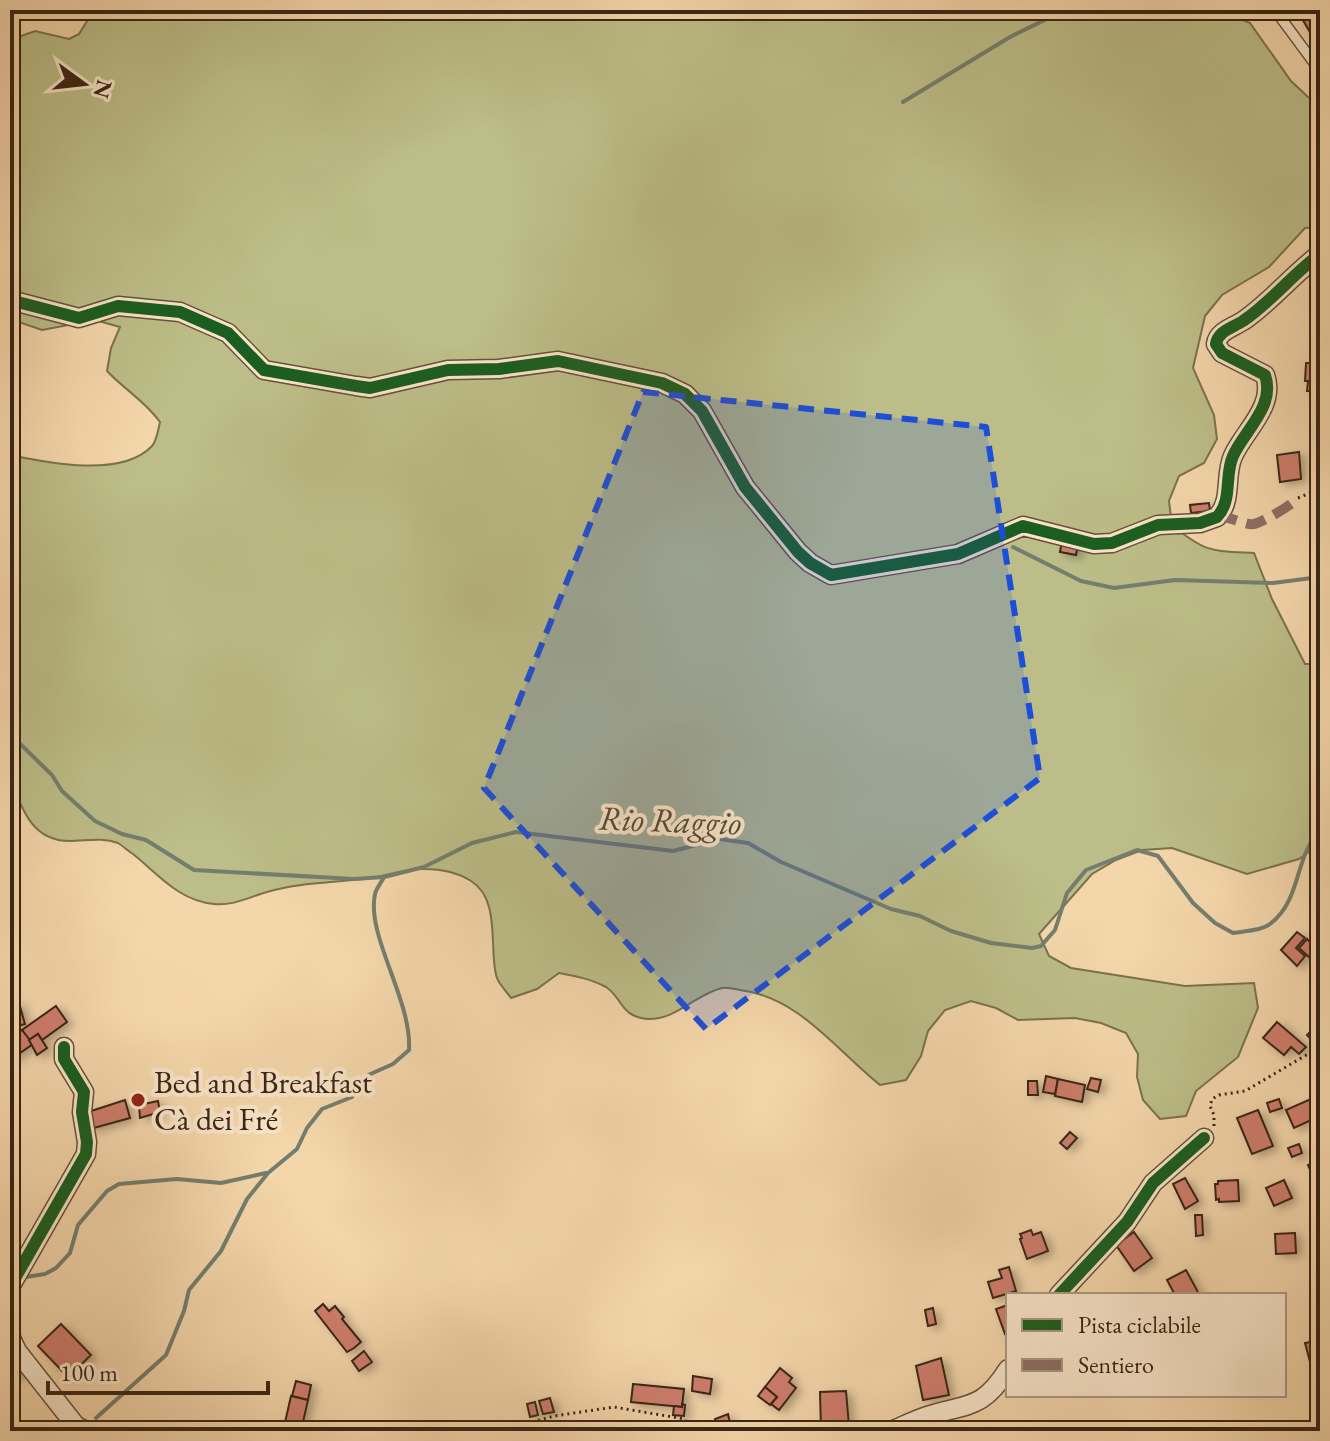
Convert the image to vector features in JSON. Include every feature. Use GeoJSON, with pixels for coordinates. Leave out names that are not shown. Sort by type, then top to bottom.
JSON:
{"type":"FeatureCollection","features":[{"type":"Feature","properties":{"kind":"street"},"geometry":{"type":"LineString","coordinates":[[10,300],[79,318],[118,306],[180,312],[228,333],[264,370],[370,388],[448,370],[499,369],[558,361],[662,383],[685,394],[702,411],[745,487],[798,552],[823,572],[842,575],[958,554],[1023,526],[1094,544],[1112,543],[1158,525],[1200,523],[1217,517],[1226,503],[1231,461],[1259,414],[1268,388],[1265,375],[1222,353],[1216,339],[1219,334],[1245,319],[1320,254]]}},
{"type":"Feature","properties":{"kind":"street"},"geometry":{"type":"LineString","coordinates":[[10,1287],[86,1154],[82,1112],[84,1092],[64,1059],[64,1047]]}},
{"type":"Feature","properties":{"kind":"street"},"geometry":{"type":"LineString","coordinates":[[1061,1293],[1127,1222],[1153,1183],[1204,1138]]}},
{"type":"Feature","properties":{"kind":"street"},"geometry":{"type":"LineString","coordinates":[[10,1336],[17,1351],[76,1426],[86,1431]]}},
{"type":"Feature","properties":{"kind":"street"},"geometry":{"type":"LineString","coordinates":[[891,1431],[924,1417],[967,1407],[996,1389],[1006,1372]]}},
{"type":"Feature","properties":{"kind":"lane"},"geometry":{"type":"LineString","coordinates":[[1275,10],[1320,71]]}},
{"type":"Feature","properties":{"kind":"path"},"geometry":{"type":"LineString","coordinates":[[1298,498],[1320,489]]}},
{"type":"Feature","properties":{"kind":"path"},"geometry":{"type":"LineString","coordinates":[[1204,1138],[1212,1132],[1214,1124],[1210,1106],[1212,1099],[1245,1091],[1320,1047]]}},
{"type":"Feature","properties":{"kind":"path"},"geometry":{"type":"LineString","coordinates":[[523,1431],[521,1425],[614,1407],[685,1419],[687,1431]]}},
{"type":"Feature","properties":{"kind":"highlighted area"},"geometry":{"type":"Polygon","coordinates":[[[643,392],[986,427],[1040,778],[706,1029],[484,788],[643,392]]]}},
{"type":"Feature","properties":{"kind":"green space"},"geometry":{"type":"Polygon","coordinates":[[[94,10],[1221,10],[1250,23],[1291,81],[1308,97],[1320,102],[1320,227],[1305,228],[1269,267],[1222,295],[1205,316],[1193,368],[1214,415],[1217,439],[1204,463],[1179,476],[1169,501],[1172,525],[1193,541],[1219,551],[1254,553],[1272,599],[1305,664],[1320,664],[1320,844],[1299,859],[1247,874],[1172,848],[1142,850],[1092,874],[1039,934],[1049,956],[1071,968],[1185,986],[1254,983],[1258,1008],[1238,1057],[1196,1091],[1186,1116],[1160,1119],[1143,1100],[1137,1077],[1138,1054],[1126,1033],[1101,1023],[1075,1018],[1018,1020],[996,1008],[971,1001],[945,1010],[928,1031],[921,1056],[906,1080],[880,1085],[799,1014],[761,995],[722,988],[668,1015],[648,1019],[632,1015],[606,987],[559,973],[537,989],[511,998],[497,978],[487,901],[471,881],[454,873],[417,869],[370,878],[292,886],[235,902],[214,904],[201,902],[180,892],[118,843],[56,839],[36,828],[23,810],[10,775],[10,455],[84,466],[122,462],[139,456],[152,446],[160,422],[107,371],[111,348],[120,327],[95,320],[42,330],[10,319],[10,40],[35,31],[69,39],[79,34],[94,10]]]}},
{"type":"Feature","properties":{"kind":"building"},"geometry":{"type":"Polygon","coordinates":[[[1313,11],[1320,26],[1320,42],[1317,44],[1301,17],[1313,11]]]}},
{"type":"Feature","properties":{"kind":"building"},"geometry":{"type":"Polygon","coordinates":[[[1316,342],[1320,342],[1320,391],[1307,391],[1306,363],[1311,363],[1311,356],[1315,356],[1316,342]]]}},
{"type":"Feature","properties":{"kind":"building"},"geometry":{"type":"Polygon","coordinates":[[[1299,452],[1301,479],[1280,482],[1277,455],[1299,452]]]}},
{"type":"Feature","properties":{"kind":"building"},"geometry":{"type":"Polygon","coordinates":[[[1209,503],[1210,511],[1191,513],[1190,505],[1209,503]]]}},
{"type":"Feature","properties":{"kind":"building"},"geometry":{"type":"Polygon","coordinates":[[[1062,541],[1078,544],[1076,555],[1060,552],[1062,541]]]}},
{"type":"Feature","properties":{"kind":"building"},"geometry":{"type":"Polygon","coordinates":[[[1297,932],[1305,938],[1296,948],[1305,956],[1297,966],[1281,950],[1297,932]]]}},
{"type":"Feature","properties":{"kind":"building"},"geometry":{"type":"Polygon","coordinates":[[[1307,939],[1318,950],[1310,958],[1299,948],[1307,939]]]}},
{"type":"Feature","properties":{"kind":"building"},"geometry":{"type":"Polygon","coordinates":[[[19,1003],[25,1024],[10,1028],[10,1005],[19,1003]]]}},
{"type":"Feature","properties":{"kind":"building"},"geometry":{"type":"Polygon","coordinates":[[[56,1006],[67,1022],[42,1040],[38,1034],[29,1040],[22,1030],[56,1006]]]}},
{"type":"Feature","properties":{"kind":"building"},"geometry":{"type":"Polygon","coordinates":[[[1277,1022],[1306,1047],[1299,1054],[1291,1047],[1284,1055],[1263,1038],[1277,1022]]]}},
{"type":"Feature","properties":{"kind":"building"},"geometry":{"type":"Polygon","coordinates":[[[1318,1024],[1320,1042],[1316,1045],[1307,1035],[1318,1024]]]}},
{"type":"Feature","properties":{"kind":"building"},"geometry":{"type":"Polygon","coordinates":[[[22,1030],[33,1044],[10,1060],[10,1034],[12,1037],[22,1030]]]}},
{"type":"Feature","properties":{"kind":"building"},"geometry":{"type":"Polygon","coordinates":[[[38,1034],[47,1048],[37,1055],[29,1040],[38,1034]]]}},
{"type":"Feature","properties":{"kind":"building"},"geometry":{"type":"Polygon","coordinates":[[[1046,1076],[1058,1079],[1055,1094],[1043,1092],[1046,1076]]]}},
{"type":"Feature","properties":{"kind":"building"},"geometry":{"type":"Polygon","coordinates":[[[1091,1078],[1101,1080],[1098,1092],[1087,1089],[1091,1078]]]}},
{"type":"Feature","properties":{"kind":"building"},"geometry":{"type":"Polygon","coordinates":[[[1058,1079],[1085,1085],[1082,1102],[1055,1096],[1058,1079]]]}},
{"type":"Feature","properties":{"kind":"building"},"geometry":{"type":"Polygon","coordinates":[[[1028,1081],[1037,1081],[1038,1095],[1028,1095],[1028,1081]]]}},
{"type":"Feature","properties":{"kind":"building"},"geometry":{"type":"Polygon","coordinates":[[[1313,1098],[1320,1116],[1294,1128],[1286,1110],[1313,1098]]]}},
{"type":"Feature","properties":{"kind":"building"},"geometry":{"type":"Polygon","coordinates":[[[1279,1099],[1282,1108],[1270,1112],[1267,1103],[1279,1099]]]}},
{"type":"Feature","properties":{"kind":"building"},"geometry":{"type":"Polygon","coordinates":[[[125,1100],[130,1118],[90,1129],[85,1113],[125,1100]]]}},
{"type":"Feature","properties":{"kind":"building"},"geometry":{"type":"Polygon","coordinates":[[[158,1101],[160,1112],[140,1118],[139,1105],[158,1101]]]}},
{"type":"Feature","properties":{"kind":"building"},"geometry":{"type":"Polygon","coordinates":[[[1258,1110],[1273,1146],[1252,1154],[1237,1118],[1258,1110]]]}},
{"type":"Feature","properties":{"kind":"building"},"geometry":{"type":"Polygon","coordinates":[[[1070,1132],[1077,1138],[1067,1149],[1060,1143],[1070,1132]]]}},
{"type":"Feature","properties":{"kind":"building"},"geometry":{"type":"Polygon","coordinates":[[[1299,1144],[1302,1153],[1292,1157],[1288,1148],[1299,1144]]]}},
{"type":"Feature","properties":{"kind":"building"},"geometry":{"type":"Polygon","coordinates":[[[1320,1160],[1320,1193],[1308,1165],[1320,1160]]]}},
{"type":"Feature","properties":{"kind":"building"},"geometry":{"type":"Polygon","coordinates":[[[1185,1178],[1198,1201],[1185,1209],[1173,1184],[1185,1178]]]}},
{"type":"Feature","properties":{"kind":"building"},"geometry":{"type":"Polygon","coordinates":[[[1238,1180],[1239,1201],[1216,1200],[1215,1184],[1218,1181],[1238,1180]]]}},
{"type":"Feature","properties":{"kind":"building"},"geometry":{"type":"Polygon","coordinates":[[[1284,1180],[1292,1198],[1274,1206],[1266,1188],[1284,1180]]]}},
{"type":"Feature","properties":{"kind":"building"},"geometry":{"type":"Polygon","coordinates":[[[1195,1215],[1202,1215],[1203,1235],[1196,1236],[1195,1215]]]}},
{"type":"Feature","properties":{"kind":"building"},"geometry":{"type":"Polygon","coordinates":[[[1031,1230],[1033,1235],[1041,1232],[1048,1251],[1027,1259],[1020,1234],[1031,1230]]]}},
{"type":"Feature","properties":{"kind":"building"},"geometry":{"type":"Polygon","coordinates":[[[1134,1232],[1152,1258],[1134,1271],[1116,1245],[1134,1232]]]}},
{"type":"Feature","properties":{"kind":"building"},"geometry":{"type":"Polygon","coordinates":[[[1295,1233],[1296,1253],[1276,1254],[1275,1234],[1295,1233]]]}},
{"type":"Feature","properties":{"kind":"building"},"geometry":{"type":"Polygon","coordinates":[[[1009,1267],[1016,1291],[993,1298],[988,1282],[1002,1278],[999,1270],[1009,1267]]]}},
{"type":"Feature","properties":{"kind":"building"},"geometry":{"type":"Polygon","coordinates":[[[1186,1270],[1198,1293],[1174,1293],[1167,1280],[1186,1270]]]}},
{"type":"Feature","properties":{"kind":"building"},"geometry":{"type":"Polygon","coordinates":[[[323,1304],[329,1311],[335,1306],[344,1317],[342,1319],[361,1342],[354,1348],[347,1352],[315,1311],[323,1304]]]}},
{"type":"Feature","properties":{"kind":"building"},"geometry":{"type":"Polygon","coordinates":[[[1006,1306],[1006,1334],[1005,1334],[996,1309],[1006,1306]]]}},
{"type":"Feature","properties":{"kind":"building"},"geometry":{"type":"Polygon","coordinates":[[[933,1308],[936,1324],[928,1326],[925,1310],[933,1308]]]}},
{"type":"Feature","properties":{"kind":"building"},"geometry":{"type":"Polygon","coordinates":[[[61,1324],[91,1355],[68,1377],[38,1346],[61,1324]]]}},
{"type":"Feature","properties":{"kind":"building"},"geometry":{"type":"Polygon","coordinates":[[[1320,1340],[1320,1392],[1318,1392],[1305,1343],[1320,1340]]]}},
{"type":"Feature","properties":{"kind":"building"},"geometry":{"type":"Polygon","coordinates":[[[364,1351],[372,1362],[359,1371],[352,1361],[364,1351]]]}},
{"type":"Feature","properties":{"kind":"building"},"geometry":{"type":"Polygon","coordinates":[[[10,1353],[26,1366],[18,1376],[10,1377],[10,1353]]]}},
{"type":"Feature","properties":{"kind":"building"},"geometry":{"type":"Polygon","coordinates":[[[941,1358],[949,1395],[923,1400],[916,1366],[941,1358]]]}},
{"type":"Feature","properties":{"kind":"building"},"geometry":{"type":"Polygon","coordinates":[[[780,1368],[792,1378],[789,1382],[796,1388],[779,1410],[771,1404],[777,1397],[765,1387],[780,1368]]]}},
{"type":"Feature","properties":{"kind":"building"},"geometry":{"type":"Polygon","coordinates":[[[693,1376],[712,1379],[710,1394],[692,1391],[693,1376]]]}},
{"type":"Feature","properties":{"kind":"building"},"geometry":{"type":"Polygon","coordinates":[[[296,1381],[311,1385],[308,1400],[292,1396],[296,1381]]]}},
{"type":"Feature","properties":{"kind":"building"},"geometry":{"type":"Polygon","coordinates":[[[633,1384],[684,1389],[682,1407],[631,1402],[633,1384]]]}},
{"type":"Feature","properties":{"kind":"building"},"geometry":{"type":"Polygon","coordinates":[[[765,1387],[777,1397],[770,1405],[758,1396],[765,1387]]]}},
{"type":"Feature","properties":{"kind":"building"},"geometry":{"type":"Polygon","coordinates":[[[846,1391],[849,1426],[821,1429],[820,1392],[846,1391]]]}},
{"type":"Feature","properties":{"kind":"building"},"geometry":{"type":"Polygon","coordinates":[[[291,1396],[308,1400],[301,1431],[284,1427],[291,1396]]]}},
{"type":"Feature","properties":{"kind":"building"},"geometry":{"type":"Polygon","coordinates":[[[550,1398],[554,1412],[543,1414],[539,1401],[550,1398]]]}},
{"type":"Feature","properties":{"kind":"building"},"geometry":{"type":"Polygon","coordinates":[[[535,1402],[538,1415],[530,1417],[527,1404],[535,1402]]]}},
{"type":"Feature","properties":{"kind":"building"},"geometry":{"type":"Polygon","coordinates":[[[682,1404],[685,1405],[684,1416],[673,1415],[674,1406],[682,1407],[682,1404]]]}},
{"type":"Feature","properties":{"kind":"building"},"geometry":{"type":"Polygon","coordinates":[[[728,1414],[731,1428],[719,1431],[715,1419],[728,1414]]]}},
{"type":"Feature","properties":{"kind":"waterway"},"geometry":{"type":"LineString","coordinates":[[903,102],[1010,37],[1065,10]]}},
{"type":"Feature","properties":{"kind":"waterway"},"geometry":{"type":"LineString","coordinates":[[1013,547],[1081,581],[1114,588],[1175,580],[1273,583],[1320,577]]}},
{"type":"Feature","properties":{"kind":"waterway","name":"Rio Raggio"},"geometry":{"type":"LineString","coordinates":[[10,734],[52,775],[62,791],[95,821],[122,834],[146,840],[194,870],[354,879],[384,877],[424,867],[472,843],[516,832],[673,851],[719,839],[748,843],[781,862],[951,931],[991,943],[1032,948],[1041,946],[1055,930],[1067,893],[1086,870],[1137,850],[1158,856],[1193,903],[1215,923],[1233,933],[1266,926],[1288,903],[1306,853],[1320,831]]}},
{"type":"Feature","properties":{"kind":"waterway"},"geometry":{"type":"LineString","coordinates":[[96,1418],[166,1355],[189,1290],[221,1251],[247,1199],[268,1173],[297,1149],[307,1128],[322,1109],[352,1097],[366,1076],[393,1064],[409,1050],[404,1010],[383,949],[374,911],[376,892],[384,877]]}},
{"type":"Feature","properties":{"kind":"waterway"},"geometry":{"type":"LineString","coordinates":[[26,1277],[45,1274],[56,1268],[70,1253],[78,1225],[107,1191],[119,1184],[177,1179],[221,1183],[266,1173]]}},
{"type":"Feature","properties":{"kind":"marked path"},"geometry":{"type":"LineString","coordinates":[[1217,517],[1254,524],[1298,498]]}},
{"type":"Feature","properties":{"kind":"cycle path"},"geometry":{"type":"LineString","coordinates":[[10,300],[79,318],[118,306],[180,312],[228,333],[264,370],[370,388],[448,370],[499,369],[558,361],[662,383],[685,394],[702,411],[745,487],[798,552],[831,575],[958,554],[1023,526],[1094,544],[1112,543],[1158,525],[1200,523],[1217,517],[1227,496],[1233,456],[1263,408],[1267,386],[1265,375],[1222,353],[1217,340],[1263,305],[1320,254]]}},
{"type":"Feature","properties":{"kind":"cycle path"},"geometry":{"type":"LineString","coordinates":[[10,1287],[86,1154],[82,1112],[84,1092],[64,1059],[64,1047]]}},
{"type":"Feature","properties":{"kind":"cycle path"},"geometry":{"type":"LineString","coordinates":[[1061,1293],[1127,1222],[1153,1183],[1204,1138]]}},
{"type":"Feature","properties":{"kind":"place","name":"Bed and Breakfast Cà dei Fré"},"geometry":{"type":"Point","coordinates":[138,1100]}}]}
